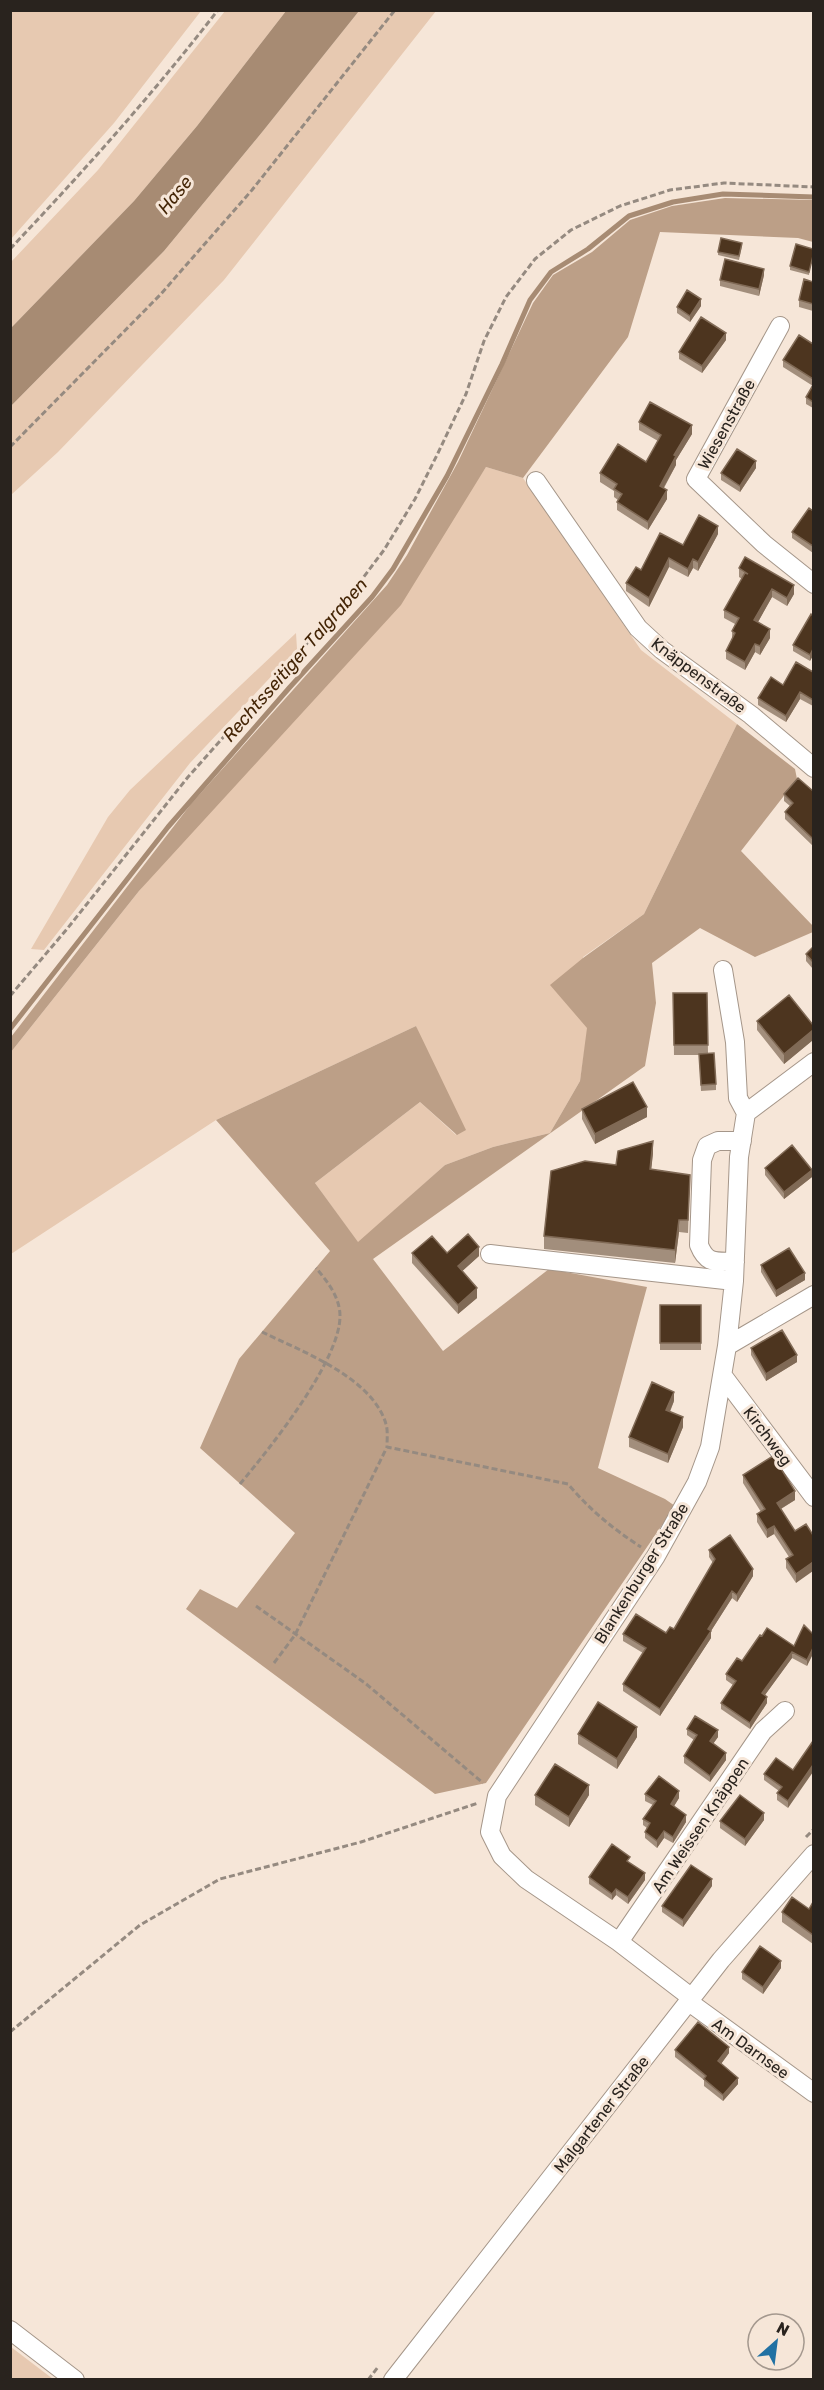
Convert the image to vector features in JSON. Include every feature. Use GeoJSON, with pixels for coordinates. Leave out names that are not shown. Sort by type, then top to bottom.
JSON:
{"type":"FeatureCollection","features":[{"type":"Feature","properties":{"kind":"street","name":"Wiesenstraße"},"geometry":{"type":"LineString","coordinates":[[780,326],[696,479],[764,544],[813,584]]}},
{"type":"Feature","properties":{"kind":"street","name":"Knäppenstraße"},"geometry":{"type":"LineString","coordinates":[[536,482],[638,628],[662,650],[751,715],[813,768]]}},
{"type":"Feature","properties":{"kind":"street"},"geometry":{"type":"LineString","coordinates":[[723,970],[735,1042],[738,1098],[746,1113],[813,1062]]}},
{"type":"Feature","properties":{"kind":"street","name":"Blankenburger Straße"},"geometry":{"type":"LineString","coordinates":[[690,2000],[619,1942],[526,1879],[502,1856],[490,1832],[497,1796],[656,1556],[697,1482],[710,1447],[727,1346],[746,1113]]}},
{"type":"Feature","properties":{"kind":"street"},"geometry":{"type":"LineString","coordinates":[[735,1262],[710,1260],[704,1257],[699,1245],[702,1160],[707,1146],[718,1141],[742,1141]]}},
{"type":"Feature","properties":{"kind":"street"},"geometry":{"type":"LineString","coordinates":[[490,1254],[734,1281]]}},
{"type":"Feature","properties":{"kind":"street"},"geometry":{"type":"LineString","coordinates":[[727,1346],[813,1295]]}},
{"type":"Feature","properties":{"kind":"street","name":"Kirchweg"},"geometry":{"type":"LineString","coordinates":[[723,1376],[813,1497]]}},
{"type":"Feature","properties":{"kind":"street","name":"Am Weissen Knäppen"},"geometry":{"type":"LineString","coordinates":[[619,1942],[763,1731],[785,1711]]}},
{"type":"Feature","properties":{"kind":"street","name":"Malgartener Straße"},"geometry":{"type":"LineString","coordinates":[[393,2379],[722,1960],[813,1854]]}},
{"type":"Feature","properties":{"kind":"street","name":"Am Darnsee"},"geometry":{"type":"LineString","coordinates":[[690,2000],[813,2093]]}},
{"type":"Feature","properties":{"kind":"street"},"geometry":{"type":"LineString","coordinates":[[10,2330],[75,2379]]}},
{"type":"Feature","properties":{"kind":"path"},"geometry":{"type":"LineString","coordinates":[[10,249],[100,153],[218,10]]}},
{"type":"Feature","properties":{"kind":"path"},"geometry":{"type":"LineString","coordinates":[[10,447],[159,296],[244,199],[395,10]]}},
{"type":"Feature","properties":{"kind":"path"},"geometry":{"type":"LineString","coordinates":[[10,996],[67,929],[188,777],[350,594],[384,550],[415,499],[438,453],[466,394],[484,341],[506,297],[535,259],[572,230],[620,206],[670,190],[724,183],[813,187]]}},
{"type":"Feature","properties":{"kind":"path"},"geometry":{"type":"LineString","coordinates":[[240,1484],[280,1436],[336,1341],[340,1314],[332,1287],[316,1268]]}},
{"type":"Feature","properties":{"kind":"path"},"geometry":{"type":"LineString","coordinates":[[262,1332],[325,1362],[356,1382],[374,1402],[387,1424],[387,1447],[295,1635],[274,1663]]}},
{"type":"Feature","properties":{"kind":"path"},"geometry":{"type":"LineString","coordinates":[[387,1447],[568,1484],[594,1512],[621,1534],[656,1556]]}},
{"type":"Feature","properties":{"kind":"path"},"geometry":{"type":"LineString","coordinates":[[256,1606],[365,1683],[497,1796]]}},
{"type":"Feature","properties":{"kind":"path"},"geometry":{"type":"LineString","coordinates":[[10,2032],[140,1926],[220,1879],[361,1842],[497,1796]]}},
{"type":"Feature","properties":{"kind":"shaded area"},"geometry":{"type":"Polygon","coordinates":[[[11,10],[201,11],[114,123],[11,239],[11,10]]]}},
{"type":"Feature","properties":{"kind":"shaded area"},"geometry":{"type":"Polygon","coordinates":[[[225,11],[286,11],[197,126],[134,201],[11,328],[11,262],[98,170],[225,11]]]}},
{"type":"Feature","properties":{"kind":"shaded area"},"geometry":{"type":"Polygon","coordinates":[[[359,11],[436,11],[224,280],[58,452],[11,495],[11,406],[164,251],[359,11]]]}},
{"type":"Feature","properties":{"kind":"shaded area"},"geometry":{"type":"Polygon","coordinates":[[[725,198],[813,200],[813,242],[798,238],[660,232],[628,337],[523,478],[486,467],[401,605],[139,891],[11,1052],[11,1037],[191,804],[387,585],[407,555],[458,462],[533,303],[553,275],[592,252],[630,220],[672,206],[725,198]]]}},
{"type":"Feature","properties":{"kind":"shaded area"},"geometry":{"type":"Polygon","coordinates":[[[486,467],[523,478],[641,650],[737,724],[644,914],[583,957],[588,1028],[580,1081],[550,1133],[493,1147],[445,1165],[358,1243],[315,1183],[420,1102],[456,1135],[416,1026],[216,1120],[11,1254],[11,1052],[139,891],[474,485],[486,467]]]}},
{"type":"Feature","properties":{"kind":"shaded area"},"geometry":{"type":"Polygon","coordinates":[[[296,633],[297,649],[190,763],[44,950],[31,949],[108,817],[130,790],[296,633]]]}},
{"type":"Feature","properties":{"kind":"shaded area"},"geometry":{"type":"Polygon","coordinates":[[[737,724],[795,769],[797,779],[741,851],[813,926],[813,932],[755,957],[700,928],[652,963],[656,1003],[645,1066],[373,1259],[443,1351],[549,1269],[647,1287],[598,1468],[665,1499],[675,1506],[486,1783],[435,1794],[186,1609],[200,1589],[237,1608],[295,1533],[200,1448],[239,1359],[330,1251],[216,1120],[416,1026],[466,1130],[457,1135],[420,1102],[315,1183],[358,1242],[445,1165],[493,1147],[550,1133],[580,1081],[587,1028],[550,985],[644,914],[737,724]]]}},
{"type":"Feature","properties":{"kind":"shaded area"},"geometry":{"type":"Polygon","coordinates":[[[11,2347],[53,2379],[11,2379],[11,2347]]]}},
{"type":"Feature","properties":{"kind":"water","name":"Hase"},"geometry":{"type":"Polygon","coordinates":[[[286,11],[359,11],[164,251],[11,406],[11,328],[134,201],[197,126],[286,11]]]}},
{"type":"Feature","properties":{"kind":"building"},"geometry":{"type":"Polygon","coordinates":[[[721,238],[742,243],[739,256],[718,252],[721,238]]]}},
{"type":"Feature","properties":{"kind":"building"},"geometry":{"type":"Polygon","coordinates":[[[796,244],[813,249],[809,272],[790,266],[796,244]]]}},
{"type":"Feature","properties":{"kind":"building"},"geometry":{"type":"Polygon","coordinates":[[[725,259],[764,269],[759,289],[720,280],[725,259]]]}},
{"type":"Feature","properties":{"kind":"building"},"geometry":{"type":"Polygon","coordinates":[[[804,279],[813,282],[813,304],[799,300],[804,279]]]}},
{"type":"Feature","properties":{"kind":"building"},"geometry":{"type":"Polygon","coordinates":[[[687,290],[701,299],[690,316],[677,307],[687,290]]]}},
{"type":"Feature","properties":{"kind":"building"},"geometry":{"type":"Polygon","coordinates":[[[701,317],[726,333],[702,366],[679,352],[701,317]]]}},
{"type":"Feature","properties":{"kind":"building"},"geometry":{"type":"Polygon","coordinates":[[[799,335],[813,344],[813,379],[783,360],[799,335]]]}},
{"type":"Feature","properties":{"kind":"building"},"geometry":{"type":"Polygon","coordinates":[[[813,385],[813,402],[806,397],[813,385]]]}},
{"type":"Feature","properties":{"kind":"building"},"geometry":{"type":"Polygon","coordinates":[[[650,402],[692,425],[674,455],[676,456],[660,486],[667,490],[648,522],[617,502],[622,494],[614,489],[617,484],[600,473],[618,444],[646,462],[661,435],[639,422],[650,402]]]}},
{"type":"Feature","properties":{"kind":"building"},"geometry":{"type":"Polygon","coordinates":[[[737,449],[756,461],[740,486],[721,473],[737,449]]]}},
{"type":"Feature","properties":{"kind":"building"},"geometry":{"type":"Polygon","coordinates":[[[809,508],[813,511],[813,546],[792,532],[809,508]]]}},
{"type":"Feature","properties":{"kind":"building"},"geometry":{"type":"Polygon","coordinates":[[[699,515],[718,526],[698,562],[693,559],[688,569],[669,558],[649,598],[626,583],[636,567],[641,570],[660,533],[683,545],[699,515]]]}},
{"type":"Feature","properties":{"kind":"building"},"geometry":{"type":"Polygon","coordinates":[[[745,557],[794,585],[787,598],[772,589],[754,620],[770,629],[760,646],[755,644],[745,662],[726,651],[739,618],[724,610],[745,573],[748,574],[739,568],[745,557]]]}},
{"type":"Feature","properties":{"kind":"building"},"geometry":{"type":"Polygon","coordinates":[[[811,614],[813,616],[813,649],[810,655],[793,645],[811,614]]]}},
{"type":"Feature","properties":{"kind":"building"},"geometry":{"type":"Polygon","coordinates":[[[796,662],[813,672],[813,700],[800,692],[786,716],[758,698],[771,677],[783,685],[796,662]]]}},
{"type":"Feature","properties":{"kind":"building"},"geometry":{"type":"Polygon","coordinates":[[[798,778],[813,791],[813,839],[785,812],[793,803],[784,794],[798,778]]]}},
{"type":"Feature","properties":{"kind":"building"},"geometry":{"type":"Polygon","coordinates":[[[813,947],[813,962],[806,954],[813,947]]]}},
{"type":"Feature","properties":{"kind":"building"},"geometry":{"type":"Polygon","coordinates":[[[673,993],[707,993],[708,1045],[674,1045],[673,993]]]}},
{"type":"Feature","properties":{"kind":"building"},"geometry":{"type":"Polygon","coordinates":[[[789,995],[813,1025],[813,1030],[784,1054],[757,1021],[789,995]]]}},
{"type":"Feature","properties":{"kind":"building"},"geometry":{"type":"Polygon","coordinates":[[[714,1053],[716,1084],[701,1085],[699,1054],[714,1053]]]}},
{"type":"Feature","properties":{"kind":"building"},"geometry":{"type":"Polygon","coordinates":[[[633,1082],[647,1107],[595,1134],[582,1109],[633,1082]]]}},
{"type":"Feature","properties":{"kind":"building"},"geometry":{"type":"Polygon","coordinates":[[[653,1141],[650,1169],[690,1175],[688,1220],[679,1220],[675,1250],[544,1236],[551,1171],[585,1161],[616,1165],[618,1151],[653,1141]]]}},
{"type":"Feature","properties":{"kind":"building"},"geometry":{"type":"Polygon","coordinates":[[[792,1145],[812,1170],[784,1192],[765,1168],[792,1145]]]}},
{"type":"Feature","properties":{"kind":"building"},"geometry":{"type":"Polygon","coordinates":[[[468,1234],[479,1247],[458,1266],[477,1288],[458,1305],[412,1253],[432,1236],[447,1253],[468,1234]]]}},
{"type":"Feature","properties":{"kind":"building"},"geometry":{"type":"Polygon","coordinates":[[[789,1248],[805,1273],[776,1291],[761,1265],[789,1248]]]}},
{"type":"Feature","properties":{"kind":"building"},"geometry":{"type":"Polygon","coordinates":[[[660,1305],[701,1305],[701,1343],[660,1343],[660,1305]]]}},
{"type":"Feature","properties":{"kind":"building"},"geometry":{"type":"Polygon","coordinates":[[[782,1330],[797,1355],[766,1374],[751,1348],[782,1330]]]}},
{"type":"Feature","properties":{"kind":"building"},"geometry":{"type":"Polygon","coordinates":[[[652,1382],[674,1392],[666,1410],[683,1417],[668,1454],[629,1437],[652,1382]]]}},
{"type":"Feature","properties":{"kind":"building"},"geometry":{"type":"Polygon","coordinates":[[[773,1456],[795,1491],[777,1503],[795,1531],[806,1524],[813,1535],[813,1562],[796,1574],[786,1559],[793,1555],[774,1526],[767,1530],[757,1514],[765,1509],[743,1475],[773,1456]]]}},
{"type":"Feature","properties":{"kind":"building"},"geometry":{"type":"Polygon","coordinates":[[[730,1535],[753,1569],[737,1595],[732,1591],[708,1629],[711,1631],[660,1709],[623,1684],[646,1648],[623,1634],[636,1614],[666,1633],[670,1627],[674,1629],[715,1559],[709,1550],[730,1535]]]}},
{"type":"Feature","properties":{"kind":"building"},"geometry":{"type":"Polygon","coordinates":[[[804,1625],[813,1634],[813,1648],[807,1660],[792,1652],[762,1693],[767,1697],[750,1723],[721,1703],[736,1681],[726,1674],[737,1658],[742,1661],[767,1628],[794,1646],[804,1625]]]}},
{"type":"Feature","properties":{"kind":"building"},"geometry":{"type":"Polygon","coordinates":[[[598,1702],[637,1727],[617,1759],[578,1734],[598,1702]]]}},
{"type":"Feature","properties":{"kind":"building"},"geometry":{"type":"Polygon","coordinates":[[[695,1716],[718,1730],[710,1741],[726,1753],[710,1776],[684,1756],[697,1735],[687,1729],[695,1716]]]}},
{"type":"Feature","properties":{"kind":"building"},"geometry":{"type":"Polygon","coordinates":[[[813,1741],[813,1765],[788,1801],[777,1793],[782,1787],[764,1774],[776,1758],[793,1770],[813,1741]]]}},
{"type":"Feature","properties":{"kind":"building"},"geometry":{"type":"Polygon","coordinates":[[[555,1764],[589,1785],[569,1817],[535,1795],[555,1764]]]}},
{"type":"Feature","properties":{"kind":"building"},"geometry":{"type":"Polygon","coordinates":[[[659,1776],[679,1791],[671,1804],[686,1815],[673,1837],[664,1831],[657,1841],[645,1832],[650,1823],[643,1819],[656,1801],[645,1794],[659,1776]]]}},
{"type":"Feature","properties":{"kind":"building"},"geometry":{"type":"Polygon","coordinates":[[[740,1795],[764,1813],[745,1839],[720,1821],[740,1795]]]}},
{"type":"Feature","properties":{"kind":"building"},"geometry":{"type":"Polygon","coordinates":[[[612,1844],[630,1857],[627,1861],[645,1873],[628,1897],[616,1889],[612,1894],[589,1877],[612,1844]]]}},
{"type":"Feature","properties":{"kind":"building"},"geometry":{"type":"Polygon","coordinates":[[[691,1865],[712,1879],[683,1920],[662,1906],[691,1865]]]}},
{"type":"Feature","properties":{"kind":"building"},"geometry":{"type":"Polygon","coordinates":[[[792,1897],[809,1909],[813,1902],[813,1935],[782,1912],[792,1897]]]}},
{"type":"Feature","properties":{"kind":"building"},"geometry":{"type":"Polygon","coordinates":[[[760,1946],[781,1961],[763,1987],[742,1972],[760,1946]]]}},
{"type":"Feature","properties":{"kind":"building"},"geometry":{"type":"Polygon","coordinates":[[[698,2022],[729,2047],[718,2061],[738,2078],[723,2095],[704,2079],[706,2076],[675,2050],[698,2022]]]}},
{"type":"Feature","properties":{"kind":"waterway","name":"Rechtsseitiger Talgraben"},"geometry":{"type":"LineString","coordinates":[[10,1029],[168,827],[372,597],[393,569],[447,476],[502,364],[530,300],[551,272],[588,249],[629,216],[673,202],[723,194],[814,197]]}}]}
